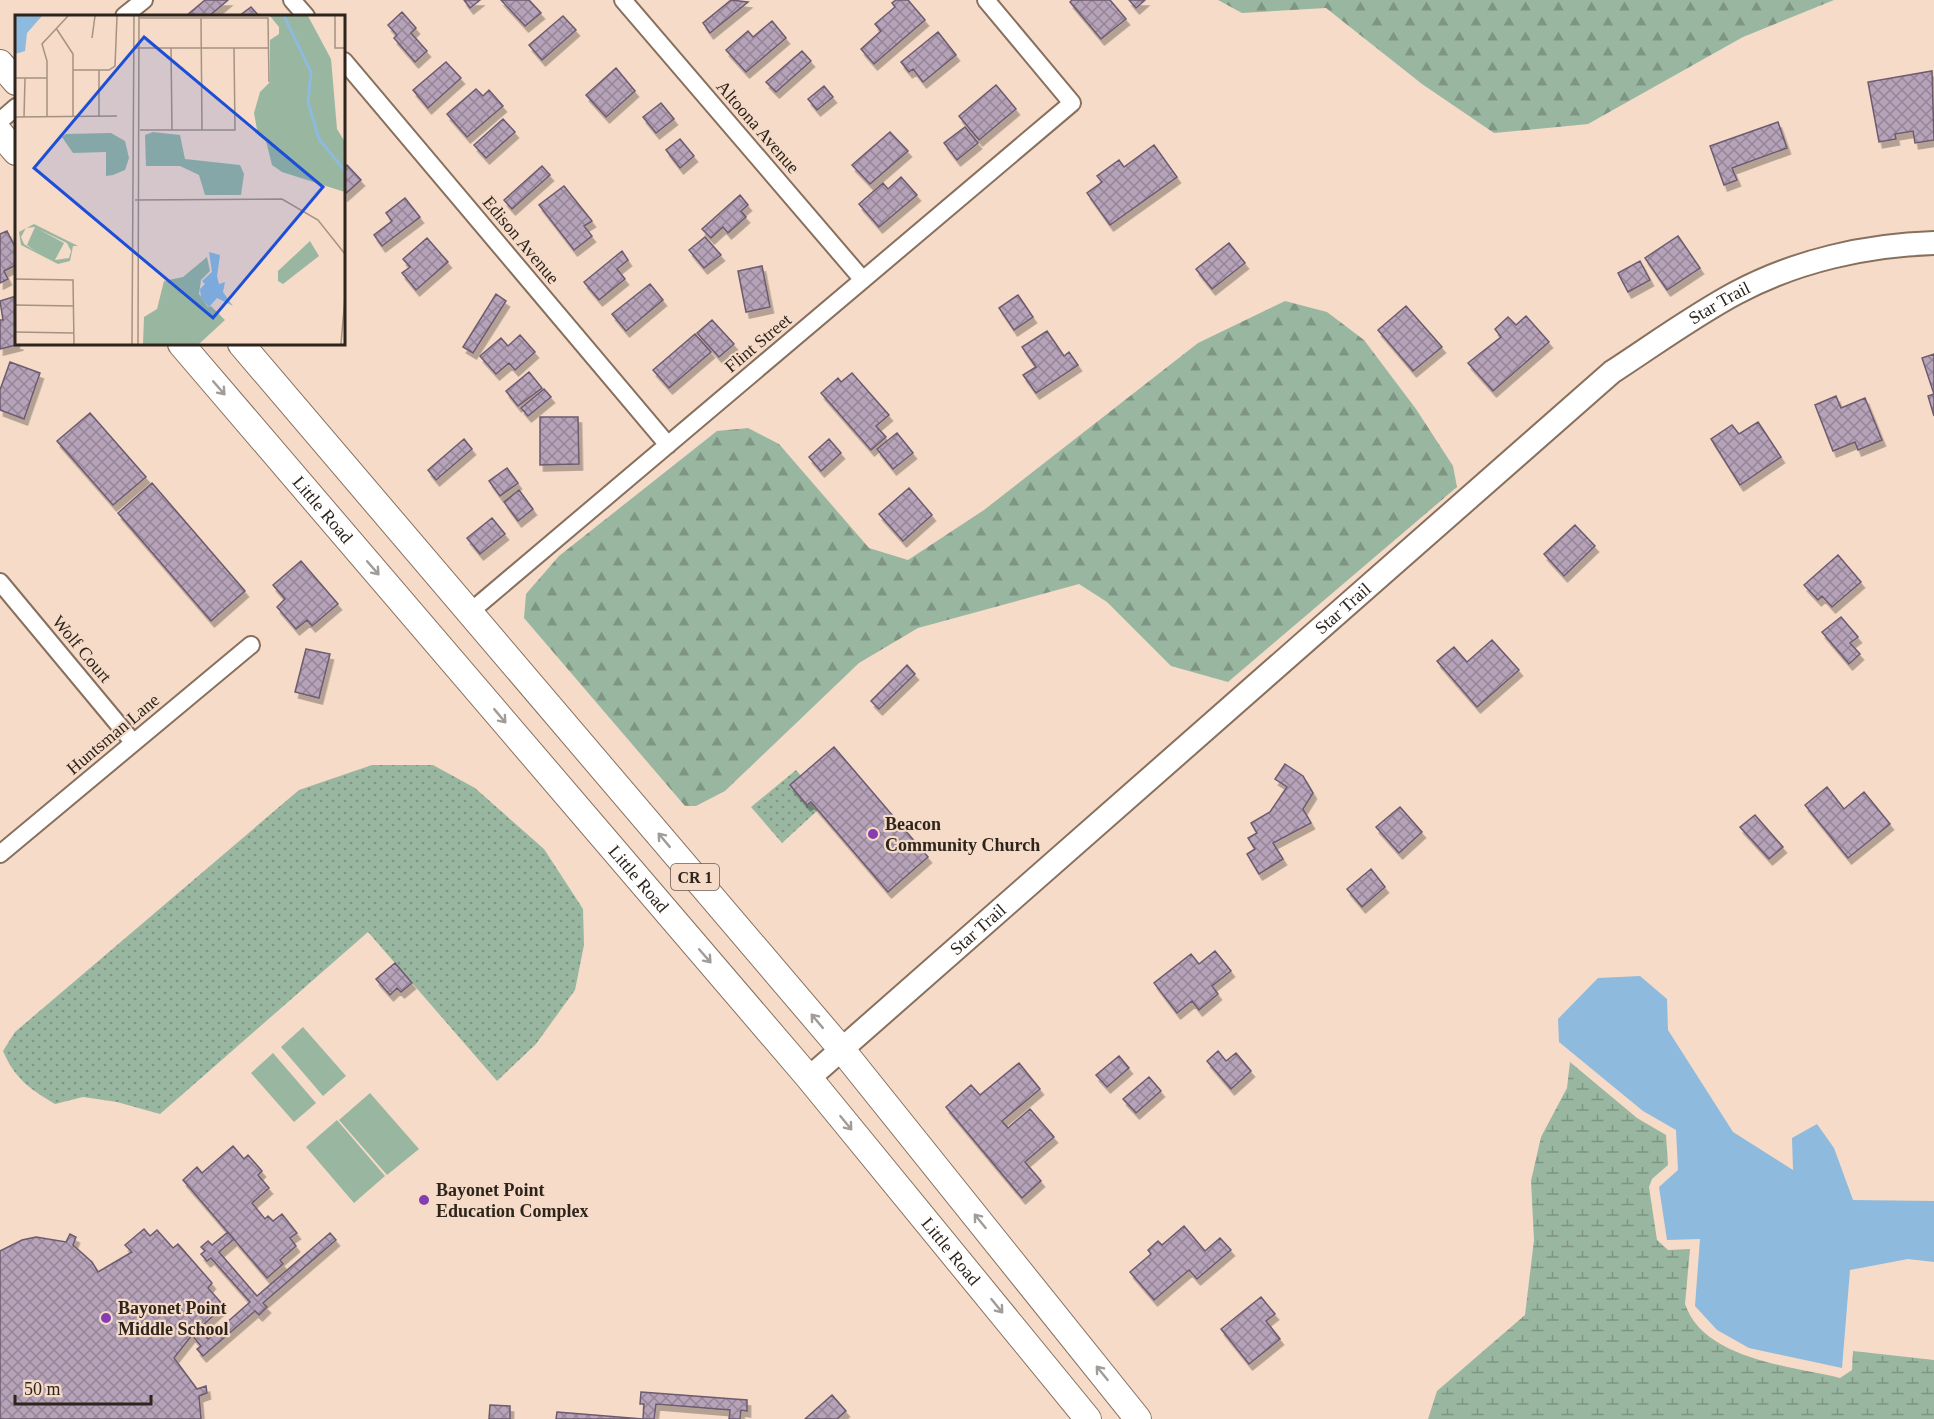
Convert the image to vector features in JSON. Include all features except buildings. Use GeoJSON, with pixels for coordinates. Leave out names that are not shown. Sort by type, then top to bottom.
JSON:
{"type":"FeatureCollection","features":[{"type":"Feature","properties":{"kind":"main road"},"geometry":{"type":"LineString","coordinates":[[0,63],[15,81]]}},
{"type":"Feature","properties":{"kind":"main road"},"geometry":{"type":"LineString","coordinates":[[0,133],[15,151]]}},
{"type":"Feature","properties":{"kind":"main road","name":"Little Road"},"geometry":{"type":"LineString","coordinates":[[182,345],[809,1078],[1089,1419]]}},
{"type":"Feature","properties":{"kind":"main road","name":"CR 1"},"geometry":{"type":"LineString","coordinates":[[242,345],[843,1051],[1138,1419]]}},
{"type":"Feature","properties":{"kind":"street"},"geometry":{"type":"LineString","coordinates":[[125,15],[144,0]]}},
{"type":"Feature","properties":{"kind":"street"},"geometry":{"type":"LineString","coordinates":[[292,0],[305,15]]}},
{"type":"Feature","properties":{"kind":"street","name":"Altoona Avenue"},"geometry":{"type":"LineString","coordinates":[[623,0],[863,280]]}},
{"type":"Feature","properties":{"kind":"street","name":"Flint Street"},"geometry":{"type":"LineString","coordinates":[[470,612],[1072,103],[986,0]]}},
{"type":"Feature","properties":{"kind":"street","name":"Edison Avenue"},"geometry":{"type":"LineString","coordinates":[[345,62],[668,445]]}},
{"type":"Feature","properties":{"kind":"street"},"geometry":{"type":"LineString","coordinates":[[0,121],[15,108]]}},
{"type":"Feature","properties":{"kind":"street","name":"Star Trail"},"geometry":{"type":"LineString","coordinates":[[809,1078],[843,1051],[1612,372],[1736,293],[1810,262],[1895,244],[1934,243]]}},
{"type":"Feature","properties":{"kind":"street","name":"Wolf Court"},"geometry":{"type":"LineString","coordinates":[[0,582],[133,742]]}},
{"type":"Feature","properties":{"kind":"street","name":"Huntsman Lane"},"geometry":{"type":"LineString","coordinates":[[0,854],[251,645]]}},
{"type":"Feature","properties":{"kind":"green space"},"geometry":{"type":"Polygon","coordinates":[[[1218,0],[1834,0],[1743,37],[1588,124],[1494,133],[1422,84],[1326,8],[1242,13],[1218,0]]]}},
{"type":"Feature","properties":{"kind":"green space"},"geometry":{"type":"Polygon","coordinates":[[[1285,301],[1327,312],[1364,340],[1416,409],[1453,466],[1457,487],[1228,682],[1171,666],[1107,602],[1079,584],[918,628],[859,663],[725,791],[696,806],[685,806],[524,618],[526,594],[559,556],[717,431],[748,428],[779,444],[869,548],[908,560],[984,510],[1198,343],[1285,301]]]}},
{"type":"Feature","properties":{"kind":"green space"},"geometry":{"type":"Polygon","coordinates":[[[372,765],[433,765],[475,788],[544,849],[583,909],[584,945],[575,990],[536,1044],[497,1081],[368,932],[160,1114],[117,1102],[83,1097],[55,1104],[18,1076],[3,1051],[15,1032],[299,790],[372,765]]]}},
{"type":"Feature","properties":{"kind":"green space"},"geometry":{"type":"Polygon","coordinates":[[[796,770],[801,776],[807,805],[811,802],[818,810],[782,843],[751,807],[796,770]]]}},
{"type":"Feature","properties":{"kind":"green space"},"geometry":{"type":"Polygon","coordinates":[[[303,1027],[346,1076],[323,1096],[281,1047],[303,1027]]]}},
{"type":"Feature","properties":{"kind":"green space"},"geometry":{"type":"Polygon","coordinates":[[[273,1053],[316,1103],[294,1122],[251,1073],[273,1053]]]}},
{"type":"Feature","properties":{"kind":"green space"},"geometry":{"type":"Polygon","coordinates":[[[1570,1062],[1637,1118],[1666,1135],[1668,1165],[1652,1179],[1649,1187],[1657,1240],[1668,1250],[1690,1249],[1685,1304],[1695,1323],[1710,1338],[1752,1358],[1840,1378],[1852,1370],[1853,1351],[1934,1360],[1934,1419],[1428,1419],[1437,1391],[1525,1315],[1534,1240],[1531,1181],[1541,1137],[1567,1088],[1570,1062]]]}},
{"type":"Feature","properties":{"kind":"green space"},"geometry":{"type":"Polygon","coordinates":[[[370,1093],[419,1149],[387,1175],[339,1120],[370,1093]]]}},
{"type":"Feature","properties":{"kind":"green space"},"geometry":{"type":"Polygon","coordinates":[[[337,1120],[385,1176],[354,1203],[306,1147],[337,1120]]]}},
{"type":"Feature","properties":{"kind":"water"},"geometry":{"type":"Polygon","coordinates":[[[1640,976],[1667,999],[1668,1030],[1733,1132],[1793,1170],[1792,1138],[1817,1124],[1834,1148],[1853,1200],[1934,1201],[1934,1262],[1908,1259],[1850,1270],[1842,1368],[1749,1348],[1717,1330],[1695,1306],[1700,1239],[1667,1240],[1659,1187],[1678,1170],[1676,1130],[1643,1111],[1559,1042],[1558,1019],[1598,978],[1640,976]]]}},
{"type":"Feature","properties":{"kind":"place","name":"Beacon Community Church"},"geometry":{"type":"Point","coordinates":[873,834]}},
{"type":"Feature","properties":{"kind":"place","name":"Bayonet Point Education Complex"},"geometry":{"type":"Point","coordinates":[424,1200]}},
{"type":"Feature","properties":{"kind":"place","name":"Bayonet Point Middle School"},"geometry":{"type":"Point","coordinates":[106,1318]}}]}
